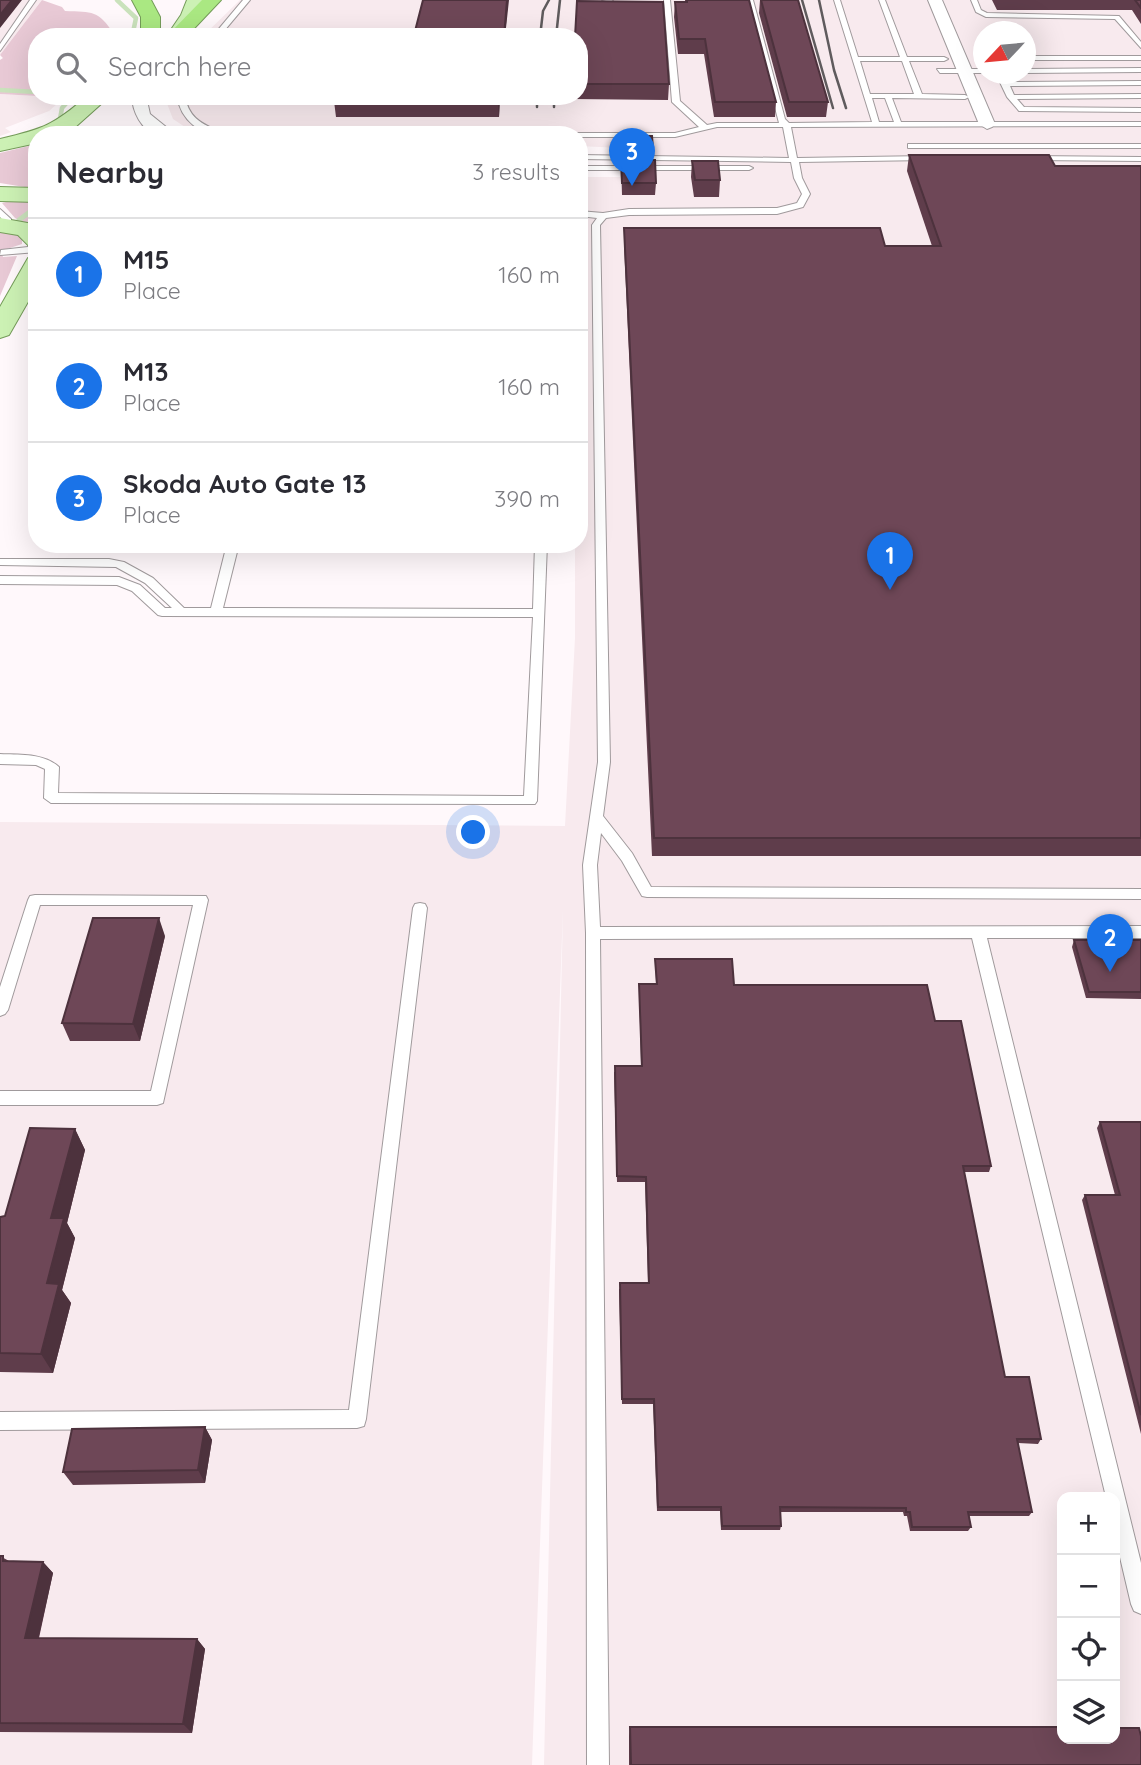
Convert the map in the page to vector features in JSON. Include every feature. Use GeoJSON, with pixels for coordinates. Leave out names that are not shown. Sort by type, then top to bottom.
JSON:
{"type":"FeatureCollection","features":[{"type":"Feature","properties":{"kind":"highway"},"geometry":{"type":"LineString","coordinates":[[141,0],[150,13],[152,28]]}},
{"type":"Feature","properties":{"kind":"highway"},"geometry":{"type":"LineString","coordinates":[[184,28],[212,0]]}},
{"type":"Feature","properties":{"kind":"main road"},"geometry":{"type":"LineString","coordinates":[[181,28],[190,15],[195,0]]}},
{"type":"Feature","properties":{"kind":"main road"},"geometry":{"type":"LineString","coordinates":[[159,28],[172,11]]}},
{"type":"Feature","properties":{"kind":"main road"},"geometry":{"type":"LineString","coordinates":[[65,126],[90,105]]}},
{"type":"Feature","properties":{"kind":"main road"},"geometry":{"type":"LineString","coordinates":[[99,124],[111,105]]}},
{"type":"Feature","properties":{"kind":"main road"},"geometry":{"type":"LineString","coordinates":[[0,145],[28,139]]}},
{"type":"Feature","properties":{"kind":"main road"},"geometry":{"type":"LineString","coordinates":[[0,194],[28,195]]}},
{"type":"Feature","properties":{"kind":"main road"},"geometry":{"type":"LineString","coordinates":[[4,223],[28,232]]}},
{"type":"Feature","properties":{"kind":"main road"},"geometry":{"type":"LineString","coordinates":[[0,331],[28,280]]}},
{"type":"Feature","properties":{"kind":"street"},"geometry":{"type":"LineString","coordinates":[[935,0],[987,124]]}},
{"type":"Feature","properties":{"kind":"street"},"geometry":{"type":"LineString","coordinates":[[990,84],[1007,124]]}},
{"type":"Feature","properties":{"kind":"street"},"geometry":{"type":"LineString","coordinates":[[139,105],[146,120],[155,126]]}},
{"type":"Feature","properties":{"kind":"lane"},"geometry":{"type":"LineString","coordinates":[[0,49],[33,0]]}},
{"type":"Feature","properties":{"kind":"lane"},"geometry":{"type":"LineString","coordinates":[[223,28],[247,0]]}},
{"type":"Feature","properties":{"kind":"lane"},"geometry":{"type":"LineString","coordinates":[[667,0],[676,102],[704,127]]}},
{"type":"Feature","properties":{"kind":"lane"},"geometry":{"type":"LineString","coordinates":[[588,214],[603,216],[629,212],[777,211],[800,205],[806,194],[798,178],[786,124],[782,120],[750,0]]}},
{"type":"Feature","properties":{"kind":"lane"},"geometry":{"type":"LineString","coordinates":[[837,0],[870,96],[876,124]]}},
{"type":"Feature","properties":{"kind":"lane"},"geometry":{"type":"LineString","coordinates":[[882,0],[919,97]]}},
{"type":"Feature","properties":{"kind":"lane"},"geometry":{"type":"LineString","coordinates":[[974,0],[978,11],[986,15],[1117,17],[1141,46]]}},
{"type":"Feature","properties":{"kind":"lane"},"geometry":{"type":"LineString","coordinates":[[1036,58],[1141,58]]}},
{"type":"Feature","properties":{"kind":"lane"},"geometry":{"type":"LineString","coordinates":[[857,59],[944,59]]}},
{"type":"Feature","properties":{"kind":"lane"},"geometry":{"type":"LineString","coordinates":[[940,71],[973,70]]}},
{"type":"Feature","properties":{"kind":"lane"},"geometry":{"type":"LineString","coordinates":[[1036,71],[1141,70]]}},
{"type":"Feature","properties":{"kind":"lane"},"geometry":{"type":"LineString","coordinates":[[1036,84],[1141,83]]}},
{"type":"Feature","properties":{"kind":"lane"},"geometry":{"type":"LineString","coordinates":[[1004,84],[1017,106],[1027,110],[1141,110]]}},
{"type":"Feature","properties":{"kind":"lane"},"geometry":{"type":"LineString","coordinates":[[870,96],[965,97]]}},
{"type":"Feature","properties":{"kind":"lane"},"geometry":{"type":"LineString","coordinates":[[1012,97],[1141,96]]}},
{"type":"Feature","properties":{"kind":"lane"},"geometry":{"type":"LineString","coordinates":[[888,97],[898,124]]}},
{"type":"Feature","properties":{"kind":"lane"},"geometry":{"type":"LineString","coordinates":[[183,105],[186,118],[200,126]]}},
{"type":"Feature","properties":{"kind":"lane"},"geometry":{"type":"LineString","coordinates":[[588,135],[675,135],[704,127],[786,124],[1141,124]]}},
{"type":"Feature","properties":{"kind":"lane"},"geometry":{"type":"LineString","coordinates":[[888,158],[953,124]]}},
{"type":"Feature","properties":{"kind":"lane"},"geometry":{"type":"LineString","coordinates":[[911,146],[1141,146]]}},
{"type":"Feature","properties":{"kind":"lane"},"geometry":{"type":"LineString","coordinates":[[950,146],[950,158]]}},
{"type":"Feature","properties":{"kind":"lane"},"geometry":{"type":"LineString","coordinates":[[588,157],[795,160],[937,158]]}},
{"type":"Feature","properties":{"kind":"lane"},"geometry":{"type":"LineString","coordinates":[[1018,158],[1141,159]]}},
{"type":"Feature","properties":{"kind":"lane"},"geometry":{"type":"LineString","coordinates":[[588,168],[777,168],[795,160]]}},
{"type":"Feature","properties":{"kind":"lane"},"geometry":{"type":"LineString","coordinates":[[0,212],[4,223]]}},
{"type":"Feature","properties":{"kind":"lane"},"geometry":{"type":"LineString","coordinates":[[598,1765],[593,933],[590,865],[604,762],[596,225],[603,216]]}},
{"type":"Feature","properties":{"kind":"lane"},"geometry":{"type":"LineString","coordinates":[[1,253],[28,250]]}},
{"type":"Feature","properties":{"kind":"lane"},"geometry":{"type":"LineString","coordinates":[[216,612],[231,553]]}},
{"type":"Feature","properties":{"kind":"lane"},"geometry":{"type":"LineString","coordinates":[[0,760],[38,761],[52,767],[51,798],[530,801],[541,553]]}},
{"type":"Feature","properties":{"kind":"lane"},"geometry":{"type":"LineString","coordinates":[[0,562],[109,562],[126,565],[152,582],[181,612]]}},
{"type":"Feature","properties":{"kind":"lane"},"geometry":{"type":"LineString","coordinates":[[0,580],[120,581],[136,588],[162,612],[539,613]]}},
{"type":"Feature","properties":{"kind":"lane"},"geometry":{"type":"LineString","coordinates":[[596,816],[628,857],[647,892],[1141,894]]}},
{"type":"Feature","properties":{"kind":"lane"},"geometry":{"type":"LineString","coordinates":[[0,1010],[35,900],[201,900],[157,1098],[0,1098]]}},
{"type":"Feature","properties":{"kind":"lane"},"geometry":{"type":"LineString","coordinates":[[0,1421],[357,1419],[420,908]]}},
{"type":"Feature","properties":{"kind":"lane"},"geometry":{"type":"LineString","coordinates":[[978,932],[1141,1604]]}},
{"type":"Feature","properties":{"kind":"lane"},"geometry":{"type":"LineString","coordinates":[[593,933],[1141,932]]}},
{"type":"Feature","properties":{"kind":"shaded area"},"geometry":{"type":"Polygon","coordinates":[[[0,0],[42,0],[0,55],[0,0]]]}},
{"type":"Feature","properties":{"kind":"shaded area"},"geometry":{"type":"Polygon","coordinates":[[[42,0],[62,7],[65,11],[99,16],[110,28],[28,28],[28,96],[0,94],[0,60],[3,58],[0,55],[42,0]]]}},
{"type":"Feature","properties":{"kind":"shaded area"},"geometry":{"type":"Polygon","coordinates":[[[240,0],[1141,0],[1141,1765],[544,1765],[563,909],[532,1765],[0,1765],[0,822],[565,826],[575,638],[575,553],[588,553],[588,177],[620,177],[619,148],[588,146],[588,126],[184,126],[173,119],[168,105],[588,105],[588,28],[211,28],[240,0]]]}},
{"type":"Feature","properties":{"kind":"shaded area"},"geometry":{"type":"Polygon","coordinates":[[[0,94],[28,95],[28,105],[56,105],[49,111],[5,128],[11,132],[0,136],[0,94]]]}},
{"type":"Feature","properties":{"kind":"shaded area"},"geometry":{"type":"Polygon","coordinates":[[[28,146],[28,188],[0,183],[0,153],[28,146]]]}},
{"type":"Feature","properties":{"kind":"shaded area"},"geometry":{"type":"Polygon","coordinates":[[[28,201],[28,225],[15,218],[2,203],[28,201]]]}},
{"type":"Feature","properties":{"kind":"shaded area"},"geometry":{"type":"Polygon","coordinates":[[[0,229],[22,237],[22,244],[1,251],[3,257],[17,256],[0,296],[0,229]]]}},
{"type":"Feature","properties":{"kind":"building"},"geometry":{"type":"Polygon","coordinates":[[[0,0],[12,0],[0,15],[0,0]]]}},
{"type":"Feature","properties":{"kind":"building"},"geometry":{"type":"Polygon","coordinates":[[[423,0],[507,0],[505,28],[416,28],[423,0]]]}},
{"type":"Feature","properties":{"kind":"building"},"geometry":{"type":"Polygon","coordinates":[[[749,0],[776,102],[715,102],[705,39],[679,39],[675,2],[749,0]]]}},
{"type":"Feature","properties":{"kind":"building"},"geometry":{"type":"Polygon","coordinates":[[[761,0],[798,0],[828,102],[789,102],[761,0]]]}},
{"type":"Feature","properties":{"kind":"building"},"geometry":{"type":"Polygon","coordinates":[[[577,1],[663,2],[669,84],[588,84],[588,28],[576,28],[577,1]]]}},
{"type":"Feature","properties":{"kind":"building"},"geometry":{"type":"Polygon","coordinates":[[[619,136],[652,136],[653,148],[620,147],[619,136]]]}},
{"type":"Feature","properties":{"kind":"building"},"geometry":{"type":"Polygon","coordinates":[[[909,155],[1049,155],[1055,166],[1141,166],[1141,838],[654,838],[624,228],[880,228],[885,246],[941,246],[909,155]]]}},
{"type":"Feature","properties":{"kind":"building"},"geometry":{"type":"Polygon","coordinates":[[[621,160],[655,160],[656,183],[622,183],[621,160]]]}},
{"type":"Feature","properties":{"kind":"building"},"geometry":{"type":"Polygon","coordinates":[[[692,161],[718,161],[720,180],[695,180],[692,161]]]}},
{"type":"Feature","properties":{"kind":"building"},"geometry":{"type":"Polygon","coordinates":[[[93,918],[159,918],[133,1024],[62,1023],[93,918]]]}},
{"type":"Feature","properties":{"kind":"building"},"geometry":{"type":"Polygon","coordinates":[[[1074,940],[1141,940],[1141,992],[1089,992],[1074,940]]]}},
{"type":"Feature","properties":{"kind":"building"},"geometry":{"type":"Polygon","coordinates":[[[655,959],[732,959],[734,985],[927,985],[935,1021],[961,1021],[991,1166],[963,1166],[1005,1377],[1029,1377],[1041,1439],[1017,1439],[1032,1512],[968,1512],[971,1527],[912,1527],[910,1512],[906,1512],[906,1508],[780,1507],[781,1526],[722,1526],[721,1507],[658,1507],[654,1399],[622,1399],[620,1283],[649,1283],[646,1177],[617,1176],[615,1066],[642,1066],[639,984],[657,984],[655,959]]]}},
{"type":"Feature","properties":{"kind":"building"},"geometry":{"type":"Polygon","coordinates":[[[1100,1122],[1141,1122],[1141,1415],[1085,1195],[1120,1195],[1100,1122]]]}},
{"type":"Feature","properties":{"kind":"building"},"geometry":{"type":"Polygon","coordinates":[[[30,1128],[75,1129],[51,1218],[64,1218],[47,1283],[59,1284],[41,1354],[0,1353],[0,1217],[5,1216],[30,1128]]]}},
{"type":"Feature","properties":{"kind":"building"},"geometry":{"type":"Polygon","coordinates":[[[205,1427],[198,1470],[63,1472],[72,1429],[205,1427]]]}},
{"type":"Feature","properties":{"kind":"building"},"geometry":{"type":"Polygon","coordinates":[[[0,1556],[3,1556],[3,1561],[43,1562],[25,1638],[197,1639],[183,1724],[0,1723],[0,1556]]]}},
{"type":"Feature","properties":{"kind":"building"},"geometry":{"type":"Polygon","coordinates":[[[630,1727],[1057,1727],[1057,1744],[1120,1744],[1120,1728],[1139,1728],[1141,1736],[1141,1765],[631,1765],[630,1727]]]}},
{"type":"Feature","properties":{"kind":"waterway"},"geometry":{"type":"LineString","coordinates":[[117,0],[136,18],[134,28]]}},
{"type":"Feature","properties":{"kind":"waterway"},"geometry":{"type":"LineString","coordinates":[[0,90],[28,92]]}},
{"type":"Feature","properties":{"kind":"waterway"},"geometry":{"type":"LineString","coordinates":[[60,119],[65,105]]}},
{"type":"Feature","properties":{"kind":"waterway"},"geometry":{"type":"LineString","coordinates":[[19,220],[28,213]]}},
{"type":"Feature","properties":{"kind":"railway"},"geometry":{"type":"LineString","coordinates":[[541,28],[543,11],[549,0]]}},
{"type":"Feature","properties":{"kind":"railway"},"geometry":{"type":"LineString","coordinates":[[557,28],[560,0]]}},
{"type":"Feature","properties":{"kind":"railway"},"geometry":{"type":"LineString","coordinates":[[802,0],[833,108]]}},
{"type":"Feature","properties":{"kind":"railway"},"geometry":{"type":"LineString","coordinates":[[819,0],[834,70],[846,108]]}},
{"type":"Feature","properties":{"kind":"place","name":"Skoda Auto Gate 13"},"geometry":{"type":"Point","coordinates":[632,186]}},
{"type":"Feature","properties":{"kind":"place","name":"M15"},"geometry":{"type":"Point","coordinates":[890,590]}},
{"type":"Feature","properties":{"kind":"place","name":"M13"},"geometry":{"type":"Point","coordinates":[1110,972]}}]}
